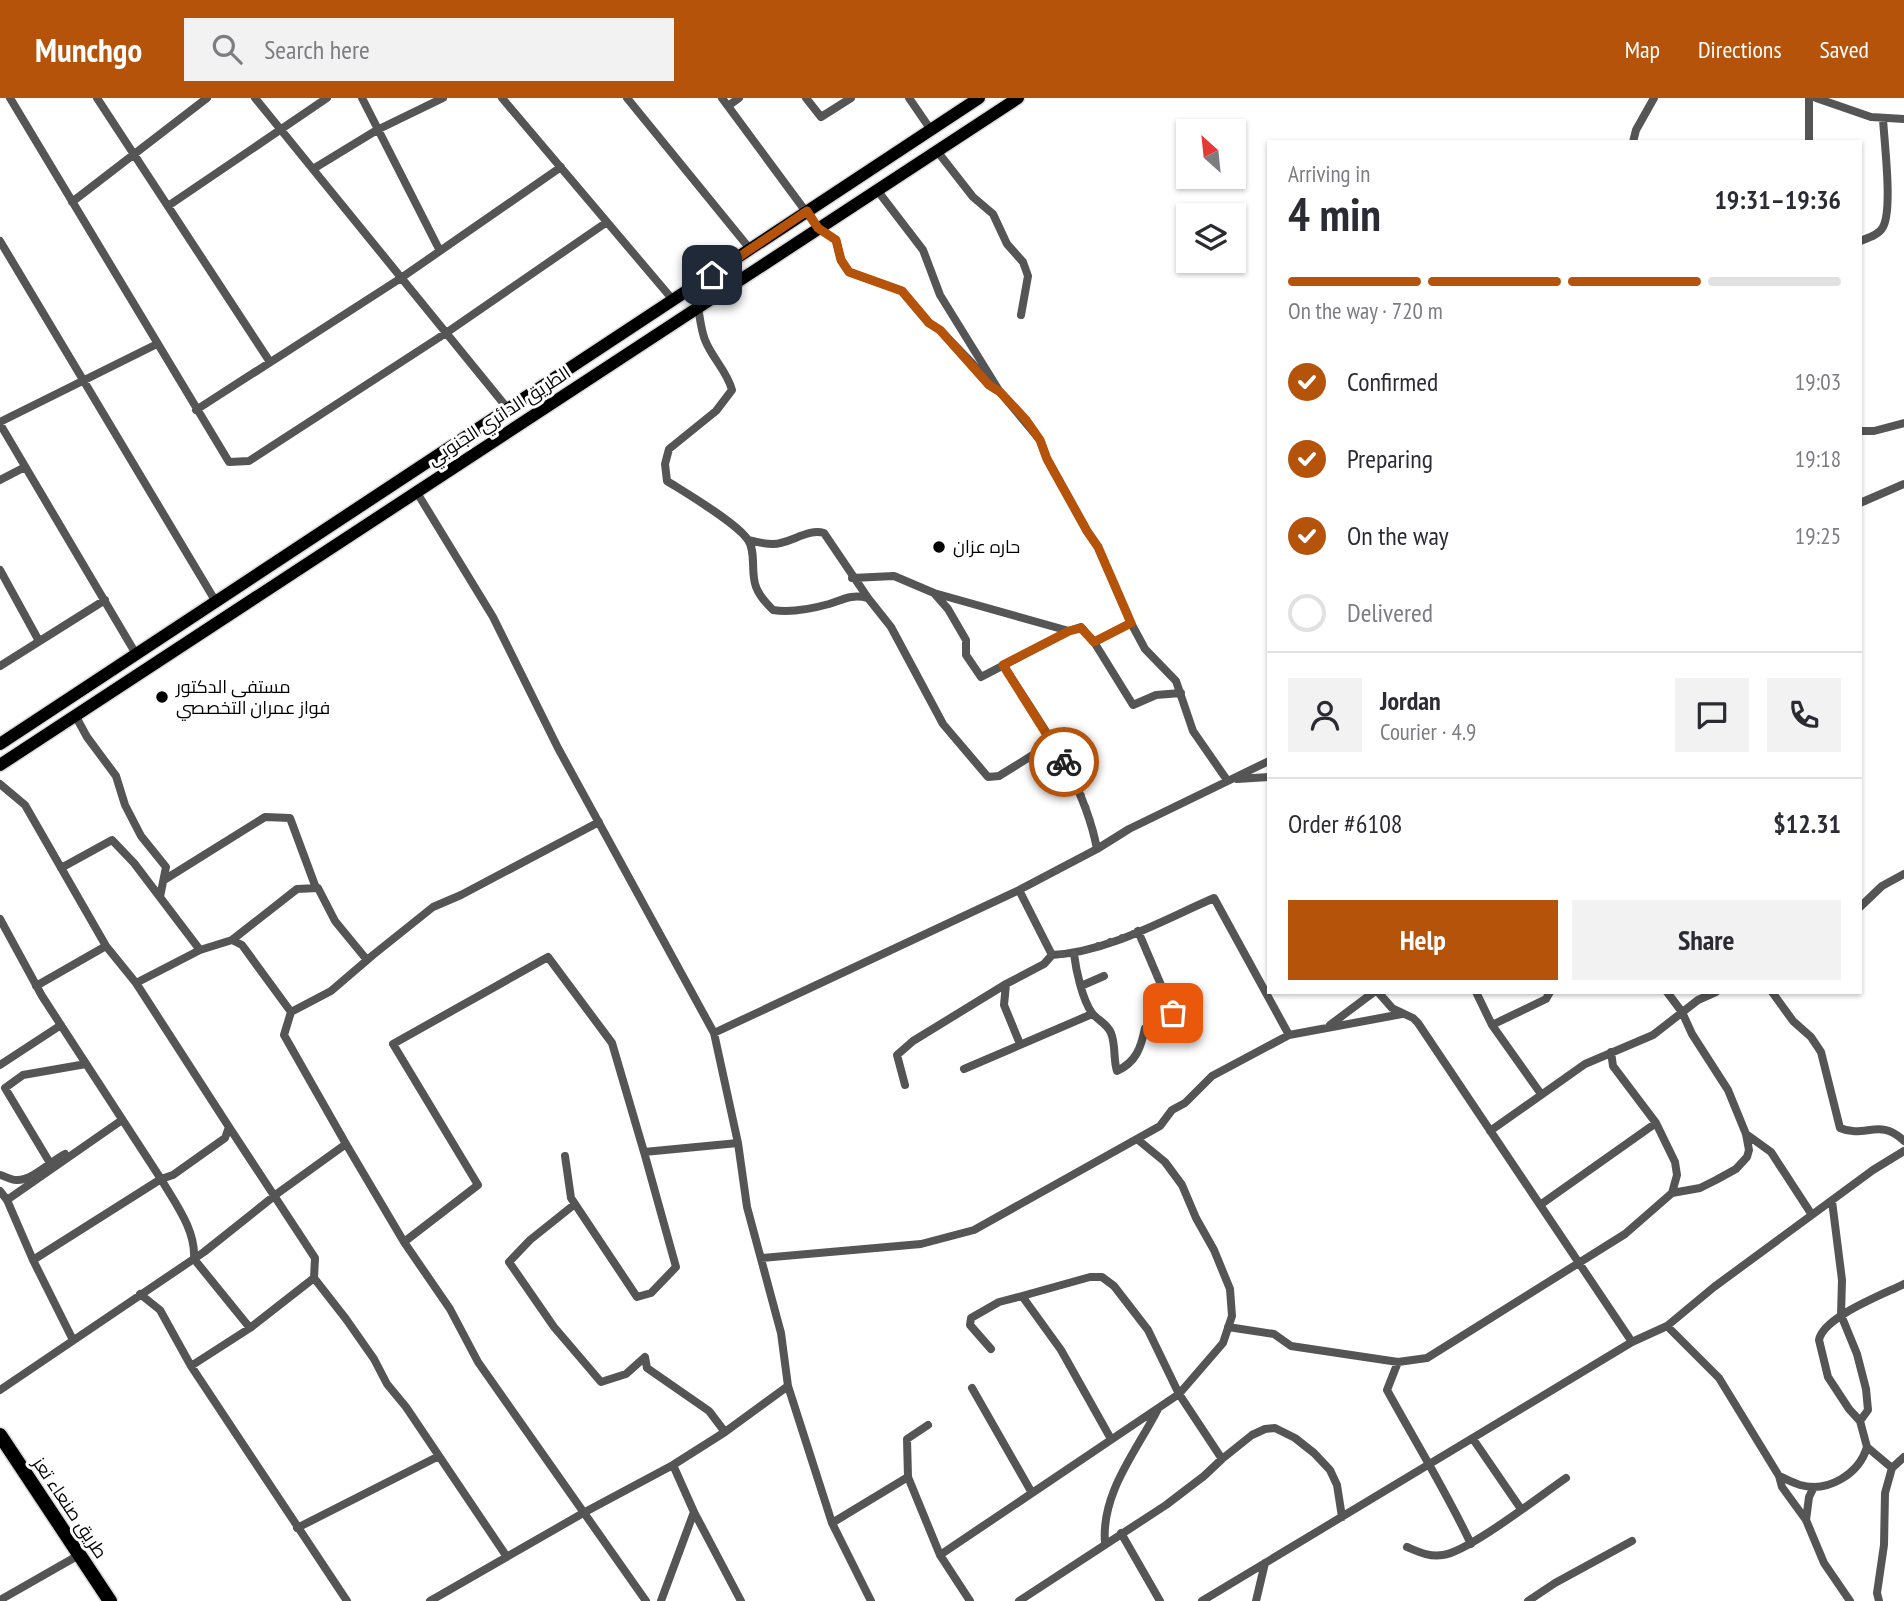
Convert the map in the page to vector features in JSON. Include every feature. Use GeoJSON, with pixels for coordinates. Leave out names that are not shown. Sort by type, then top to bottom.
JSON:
{"type":"FeatureCollection","features":[{"type":"Feature","properties":{"kind":"highway","name":"طريق صنعاء تعز"},"geometry":{"type":"LineString","coordinates":[[0,1435],[110,1601]]}},
{"type":"Feature","properties":{"kind":"main road","name":"الطريق الدائري الجنوبي"},"geometry":{"type":"LineString","coordinates":[[0,744],[979,98]]}},
{"type":"Feature","properties":{"kind":"main road","name":"الطريق الدائري الجنوبي"},"geometry":{"type":"LineString","coordinates":[[0,765],[1018,98]]}},
{"type":"Feature","properties":{"kind":"street"},"geometry":{"type":"LineString","coordinates":[[10,98],[229,462],[249,461],[446,334],[607,222]]}},
{"type":"Feature","properties":{"kind":"street"},"geometry":{"type":"LineString","coordinates":[[97,98],[270,362]]}},
{"type":"Feature","properties":{"kind":"street"},"geometry":{"type":"LineString","coordinates":[[72,202],[207,98]]}},
{"type":"Feature","properties":{"kind":"street"},"geometry":{"type":"LineString","coordinates":[[256,98],[508,409]]}},
{"type":"Feature","properties":{"kind":"street"},"geometry":{"type":"LineString","coordinates":[[168,206],[327,98]]}},
{"type":"Feature","properties":{"kind":"street"},"geometry":{"type":"LineString","coordinates":[[362,98],[440,251]]}},
{"type":"Feature","properties":{"kind":"street"},"geometry":{"type":"LineString","coordinates":[[313,169],[377,130],[443,98]]}},
{"type":"Feature","properties":{"kind":"street"},"geometry":{"type":"LineString","coordinates":[[502,98],[673,300]]}},
{"type":"Feature","properties":{"kind":"street"},"geometry":{"type":"LineString","coordinates":[[627,98],[750,249]]}},
{"type":"Feature","properties":{"kind":"street"},"geometry":{"type":"LineString","coordinates":[[722,98],[818,228],[836,240],[841,260],[849,272],[902,291],[929,323],[940,330],[972,363],[989,385],[1000,392]]}},
{"type":"Feature","properties":{"kind":"street"},"geometry":{"type":"LineString","coordinates":[[728,106],[739,98]]}},
{"type":"Feature","properties":{"kind":"street"},"geometry":{"type":"LineString","coordinates":[[806,98],[821,117],[851,98]]}},
{"type":"Feature","properties":{"kind":"street"},"geometry":{"type":"LineString","coordinates":[[909,98],[931,130]]}},
{"type":"Feature","properties":{"kind":"street"},"geometry":{"type":"LineString","coordinates":[[1634,140],[1654,98]]}},
{"type":"Feature","properties":{"kind":"street"},"geometry":{"type":"LineString","coordinates":[[1809,98],[1810,140]]}},
{"type":"Feature","properties":{"kind":"street"},"geometry":{"type":"LineString","coordinates":[[1816,98],[1871,117],[1904,119]]}},
{"type":"Feature","properties":{"kind":"street"},"geometry":{"type":"LineString","coordinates":[[1862,240],[1877,234],[1884,226],[1888,198],[1883,117]]}},
{"type":"Feature","properties":{"kind":"street"},"geometry":{"type":"LineString","coordinates":[[937,151],[973,197],[993,214],[1007,244],[1023,262],[1028,275],[1021,315]]}},
{"type":"Feature","properties":{"kind":"street"},"geometry":{"type":"LineString","coordinates":[[196,410],[401,278],[561,167]]}},
{"type":"Feature","properties":{"kind":"street"},"geometry":{"type":"LineString","coordinates":[[877,190],[923,250],[940,295],[1000,392],[1040,440],[1047,459],[1098,547],[1145,649],[1176,681],[1193,732],[1227,780]]}},
{"type":"Feature","properties":{"kind":"street"},"geometry":{"type":"LineString","coordinates":[[0,241],[216,602]]}},
{"type":"Feature","properties":{"kind":"street"},"geometry":{"type":"LineString","coordinates":[[698,307],[704,339],[718,365],[729,378],[732,390],[716,411],[669,449],[664,464],[667,481],[749,540],[773,544],[817,531],[824,533],[852,578],[891,627],[943,724],[988,777],[999,776],[1052,743]]}},
{"type":"Feature","properties":{"kind":"street"},"geometry":{"type":"LineString","coordinates":[[136,654],[0,423],[157,344]]}},
{"type":"Feature","properties":{"kind":"street"},"geometry":{"type":"LineString","coordinates":[[1862,431],[1874,431],[1904,423]]}},
{"type":"Feature","properties":{"kind":"street"},"geometry":{"type":"LineString","coordinates":[[0,480],[25,467]]}},
{"type":"Feature","properties":{"kind":"street"},"geometry":{"type":"LineString","coordinates":[[1862,502],[1904,484]]}},
{"type":"Feature","properties":{"kind":"street"},"geometry":{"type":"LineString","coordinates":[[416,491],[492,617],[558,748],[713,1033],[738,1143],[747,1207],[781,1333],[788,1387],[832,1523],[871,1601]]}},
{"type":"Feature","properties":{"kind":"street"},"geometry":{"type":"LineString","coordinates":[[749,540],[754,580],[761,598],[773,610],[797,611],[852,595],[868,598]]}},
{"type":"Feature","properties":{"kind":"street"},"geometry":{"type":"LineString","coordinates":[[0,570],[39,641]]}},
{"type":"Feature","properties":{"kind":"street"},"geometry":{"type":"LineString","coordinates":[[852,578],[894,576],[934,593],[1069,631]]}},
{"type":"Feature","properties":{"kind":"street"},"geometry":{"type":"LineString","coordinates":[[934,593],[948,609],[965,640],[966,655],[981,677],[1069,631],[1081,628],[1094,642],[1133,705],[1156,695],[1181,693]]}},
{"type":"Feature","properties":{"kind":"street"},"geometry":{"type":"LineString","coordinates":[[0,666],[105,600]]}},
{"type":"Feature","properties":{"kind":"street"},"geometry":{"type":"LineString","coordinates":[[1094,642],[1131,623]]}},
{"type":"Feature","properties":{"kind":"street"},"geometry":{"type":"LineString","coordinates":[[1003,665],[1071,773],[1092,823],[1097,849]]}},
{"type":"Feature","properties":{"kind":"street"},"geometry":{"type":"LineString","coordinates":[[75,715],[87,737],[116,776],[124,805],[141,836],[166,867],[160,897]]}},
{"type":"Feature","properties":{"kind":"street"},"geometry":{"type":"LineString","coordinates":[[713,1033],[1019,890],[1129,829],[1267,762]]}},
{"type":"Feature","properties":{"kind":"street"},"geometry":{"type":"LineString","coordinates":[[1227,780],[1267,777]]}},
{"type":"Feature","properties":{"kind":"street"},"geometry":{"type":"LineString","coordinates":[[0,784],[24,805],[106,946],[136,983],[315,1258],[314,1278],[374,1359],[387,1384],[406,1407],[507,1557]]}},
{"type":"Feature","properties":{"kind":"street"},"geometry":{"type":"LineString","coordinates":[[163,880],[265,817],[290,818],[316,888],[335,921],[367,960]]}},
{"type":"Feature","properties":{"kind":"street"},"geometry":{"type":"LineString","coordinates":[[599,822],[433,907],[331,991],[291,1012],[284,1035],[404,1242],[467,1337],[478,1362],[646,1601]]}},
{"type":"Feature","properties":{"kind":"street"},"geometry":{"type":"LineString","coordinates":[[61,867],[113,841],[134,863],[200,950]]}},
{"type":"Feature","properties":{"kind":"street"},"geometry":{"type":"LineString","coordinates":[[1862,905],[1882,886],[1904,874]]}},
{"type":"Feature","properties":{"kind":"street"},"geometry":{"type":"LineString","coordinates":[[136,983],[200,950],[232,940],[297,889],[316,888]]}},
{"type":"Feature","properties":{"kind":"street"},"geometry":{"type":"LineString","coordinates":[[1019,890],[1052,955]]}},
{"type":"Feature","properties":{"kind":"street"},"geometry":{"type":"LineString","coordinates":[[905,1085],[897,1055],[913,1041],[1044,964],[1052,955],[1074,954],[1138,932],[1214,898],[1289,1035]]}},
{"type":"Feature","properties":{"kind":"street"},"geometry":{"type":"LineString","coordinates":[[0,919],[36,986],[161,1179],[187,1226],[195,1249],[194,1259],[250,1328]]}},
{"type":"Feature","properties":{"kind":"street"},"geometry":{"type":"LineString","coordinates":[[1074,954],[1077,975],[1092,1014],[1101,1019],[1111,1031],[1117,1071],[1130,1065],[1139,1052],[1145,1028],[1173,1013],[1138,932]]}},
{"type":"Feature","properties":{"kind":"street"},"geometry":{"type":"LineString","coordinates":[[232,940],[242,945],[291,1012]]}},
{"type":"Feature","properties":{"kind":"street"},"geometry":{"type":"LineString","coordinates":[[36,986],[106,946]]}},
{"type":"Feature","properties":{"kind":"street"},"geometry":{"type":"LineString","coordinates":[[404,1242],[478,1185],[393,1044],[548,957],[612,1043],[676,1268],[651,1293],[637,1297],[571,1198],[565,1156]]}},
{"type":"Feature","properties":{"kind":"street"},"geometry":{"type":"LineString","coordinates":[[1082,986],[1104,976]]}},
{"type":"Feature","properties":{"kind":"street"},"geometry":{"type":"LineString","coordinates":[[1006,984],[1004,1005],[1020,1044]]}},
{"type":"Feature","properties":{"kind":"street"},"geometry":{"type":"LineString","coordinates":[[1327,1026],[1373,994]]}},
{"type":"Feature","properties":{"kind":"street"},"geometry":{"type":"LineString","coordinates":[[1378,994],[1402,1014],[1418,1023],[1632,1342]]}},
{"type":"Feature","properties":{"kind":"street"},"geometry":{"type":"LineString","coordinates":[[1477,994],[1493,1025],[1541,1094]]}},
{"type":"Feature","properties":{"kind":"street"},"geometry":{"type":"LineString","coordinates":[[1493,1025],[1546,999],[1549,994]]}},
{"type":"Feature","properties":{"kind":"street"},"geometry":{"type":"LineString","coordinates":[[1228,1327],[1274,1334],[1292,1346],[1398,1362],[1427,1359],[1625,1234],[1672,1194],[1700,1188],[1737,1169],[1749,1150],[1746,1134],[1728,1090],[1669,994]]}},
{"type":"Feature","properties":{"kind":"street"},"geometry":{"type":"LineString","coordinates":[[1490,1131],[1585,1063],[1653,1035],[1698,1000],[1712,994]]}},
{"type":"Feature","properties":{"kind":"street"},"geometry":{"type":"LineString","coordinates":[[1773,994],[1821,1052],[1840,1128],[1848,1132],[1885,1128],[1904,1141]]}},
{"type":"Feature","properties":{"kind":"street"},"geometry":{"type":"LineString","coordinates":[[964,1069],[1092,1014]]}},
{"type":"Feature","properties":{"kind":"street"},"geometry":{"type":"LineString","coordinates":[[761,1258],[921,1244],[974,1230],[1160,1126],[1172,1110],[1185,1103],[1212,1076],[1289,1035],[1402,1014]]}},
{"type":"Feature","properties":{"kind":"street"},"geometry":{"type":"LineString","coordinates":[[0,1065],[61,1025]]}},
{"type":"Feature","properties":{"kind":"street"},"geometry":{"type":"LineString","coordinates":[[1611,1052],[1613,1066],[1656,1123],[1675,1162],[1677,1175],[1672,1194]]}},
{"type":"Feature","properties":{"kind":"street"},"geometry":{"type":"LineString","coordinates":[[51,1165],[3,1090],[23,1075],[86,1064]]}},
{"type":"Feature","properties":{"kind":"street"},"geometry":{"type":"LineString","coordinates":[[0,1175],[18,1181],[42,1171],[82,1148],[122,1120]]}},
{"type":"Feature","properties":{"kind":"street"},"geometry":{"type":"LineString","coordinates":[[1540,1205],[1656,1123]]}},
{"type":"Feature","properties":{"kind":"street"},"geometry":{"type":"LineString","coordinates":[[33,1260],[161,1179],[173,1175],[225,1138],[229,1127]]}},
{"type":"Feature","properties":{"kind":"street"},"geometry":{"type":"LineString","coordinates":[[1746,1134],[1771,1152],[1812,1215]]}},
{"type":"Feature","properties":{"kind":"street"},"geometry":{"type":"LineString","coordinates":[[940,1555],[1179,1394],[1223,1343],[1232,1316],[1230,1289],[1214,1250],[1182,1185],[1165,1162],[1137,1139]]}},
{"type":"Feature","properties":{"kind":"street"},"geometry":{"type":"LineString","coordinates":[[644,1152],[738,1143]]}},
{"type":"Feature","properties":{"kind":"street"},"geometry":{"type":"LineString","coordinates":[[0,1391],[239,1227],[275,1196],[346,1144]]}},
{"type":"Feature","properties":{"kind":"street"},"geometry":{"type":"LineString","coordinates":[[1202,1601],[1632,1342],[1667,1326],[1714,1287],[1873,1170],[1904,1151]]}},
{"type":"Feature","properties":{"kind":"street"},"geometry":{"type":"LineString","coordinates":[[7,1200],[51,1165]]}},
{"type":"Feature","properties":{"kind":"street"},"geometry":{"type":"LineString","coordinates":[[0,1191],[7,1200],[73,1340]]}},
{"type":"Feature","properties":{"kind":"street"},"geometry":{"type":"LineString","coordinates":[[1832,1201],[1842,1280],[1841,1315],[1857,1354],[1866,1389],[1868,1410],[1860,1421]]}},
{"type":"Feature","properties":{"kind":"street"},"geometry":{"type":"LineString","coordinates":[[575,1204],[530,1240],[509,1262],[554,1326],[601,1382],[626,1374],[645,1357],[647,1368],[709,1410],[725,1432]]}},
{"type":"Feature","properties":{"kind":"street"},"geometry":{"type":"LineString","coordinates":[[991,1349],[970,1325],[971,1318],[999,1302],[1090,1277],[1102,1277],[1114,1286],[1148,1330],[1179,1394],[1222,1459]]}},
{"type":"Feature","properties":{"kind":"street"},"geometry":{"type":"LineString","coordinates":[[191,1366],[250,1328],[314,1278]]}},
{"type":"Feature","properties":{"kind":"street"},"geometry":{"type":"LineString","coordinates":[[1892,1468],[1867,1447],[1860,1421],[1828,1377],[1819,1340],[1825,1326],[1841,1315],[1904,1284]]}},
{"type":"Feature","properties":{"kind":"street"},"geometry":{"type":"LineString","coordinates":[[141,1294],[160,1310],[191,1366],[347,1601]]}},
{"type":"Feature","properties":{"kind":"street"},"geometry":{"type":"LineString","coordinates":[[1022,1296],[1061,1350],[1111,1438]]}},
{"type":"Feature","properties":{"kind":"street"},"geometry":{"type":"LineString","coordinates":[[1667,1326],[1719,1378],[1779,1476],[1782,1487],[1806,1520],[1825,1563],[1850,1601]]}},
{"type":"Feature","properties":{"kind":"street"},"geometry":{"type":"LineString","coordinates":[[1398,1362],[1387,1390],[1449,1497],[1471,1544]]}},
{"type":"Feature","properties":{"kind":"street"},"geometry":{"type":"LineString","coordinates":[[430,1601],[673,1465],[788,1387]]}},
{"type":"Feature","properties":{"kind":"street"},"geometry":{"type":"LineString","coordinates":[[972,1388],[1032,1493]]}},
{"type":"Feature","properties":{"kind":"street"},"geometry":{"type":"LineString","coordinates":[[1105,1543],[1103,1524],[1107,1503],[1158,1408]]}},
{"type":"Feature","properties":{"kind":"street"},"geometry":{"type":"LineString","coordinates":[[928,1425],[907,1439],[908,1477],[940,1555],[970,1601]]}},
{"type":"Feature","properties":{"kind":"street"},"geometry":{"type":"LineString","coordinates":[[1019,1601],[1166,1505],[1222,1459],[1265,1429],[1275,1428],[1295,1438],[1330,1470],[1337,1485],[1342,1517]]}},
{"type":"Feature","properties":{"kind":"street"},"geometry":{"type":"LineString","coordinates":[[1474,1439],[1521,1509]]}},
{"type":"Feature","properties":{"kind":"street"},"geometry":{"type":"LineString","coordinates":[[1779,1476],[1801,1485],[1814,1487],[1829,1484],[1842,1479],[1858,1467],[1867,1447]]}},
{"type":"Feature","properties":{"kind":"street"},"geometry":{"type":"LineString","coordinates":[[297,1528],[439,1456]]}},
{"type":"Feature","properties":{"kind":"street"},"geometry":{"type":"LineString","coordinates":[[1879,1601],[1877,1593],[1884,1545],[1885,1493],[1892,1468],[1904,1457]]}},
{"type":"Feature","properties":{"kind":"street"},"geometry":{"type":"LineString","coordinates":[[673,1465],[694,1512],[741,1601]]}},
{"type":"Feature","properties":{"kind":"street"},"geometry":{"type":"LineString","coordinates":[[832,1523],[908,1477]]}},
{"type":"Feature","properties":{"kind":"street"},"geometry":{"type":"LineString","coordinates":[[1407,1547],[1426,1555],[1445,1556],[1471,1544],[1566,1478]]}},
{"type":"Feature","properties":{"kind":"street"},"geometry":{"type":"LineString","coordinates":[[1806,1520],[1809,1497],[1814,1487]]}},
{"type":"Feature","properties":{"kind":"street"},"geometry":{"type":"LineString","coordinates":[[662,1601],[694,1512]]}},
{"type":"Feature","properties":{"kind":"street"},"geometry":{"type":"LineString","coordinates":[[1121,1533],[1160,1601]]}},
{"type":"Feature","properties":{"kind":"street"},"geometry":{"type":"LineString","coordinates":[[1528,1601],[1632,1541]]}},
{"type":"Feature","properties":{"kind":"street"},"geometry":{"type":"LineString","coordinates":[[0,1600],[79,1555]]}},
{"type":"Feature","properties":{"kind":"street"},"geometry":{"type":"LineString","coordinates":[[1256,1601],[1265,1563]]}},
{"type":"Feature","properties":{"kind":"way so far"},"geometry":{"type":"LineString","coordinates":[[1064,762],[1092,823],[1097,849],[1019,890],[1052,955],[1074,954],[1138,932],[1173,1013]]}},
{"type":"Feature","properties":{"kind":"place","name":"حاره عزان"},"geometry":{"type":"Point","coordinates":[939,547]}},
{"type":"Feature","properties":{"kind":"place","name":"مستفى الدكتور فواز عمران التخصصي"},"geometry":{"type":"Point","coordinates":[162,697]}},
{"type":"Feature","properties":{"kind":"route"},"geometry":{"type":"LineString","coordinates":[[712,275],[807,211],[818,228],[836,240],[841,260],[849,272],[902,291],[929,323],[940,330],[989,385],[1000,392],[1026,420],[1040,440],[1047,459],[1098,547],[1131,623],[1094,642],[1081,628],[1069,631],[1003,665],[1064,762]]}}]}
